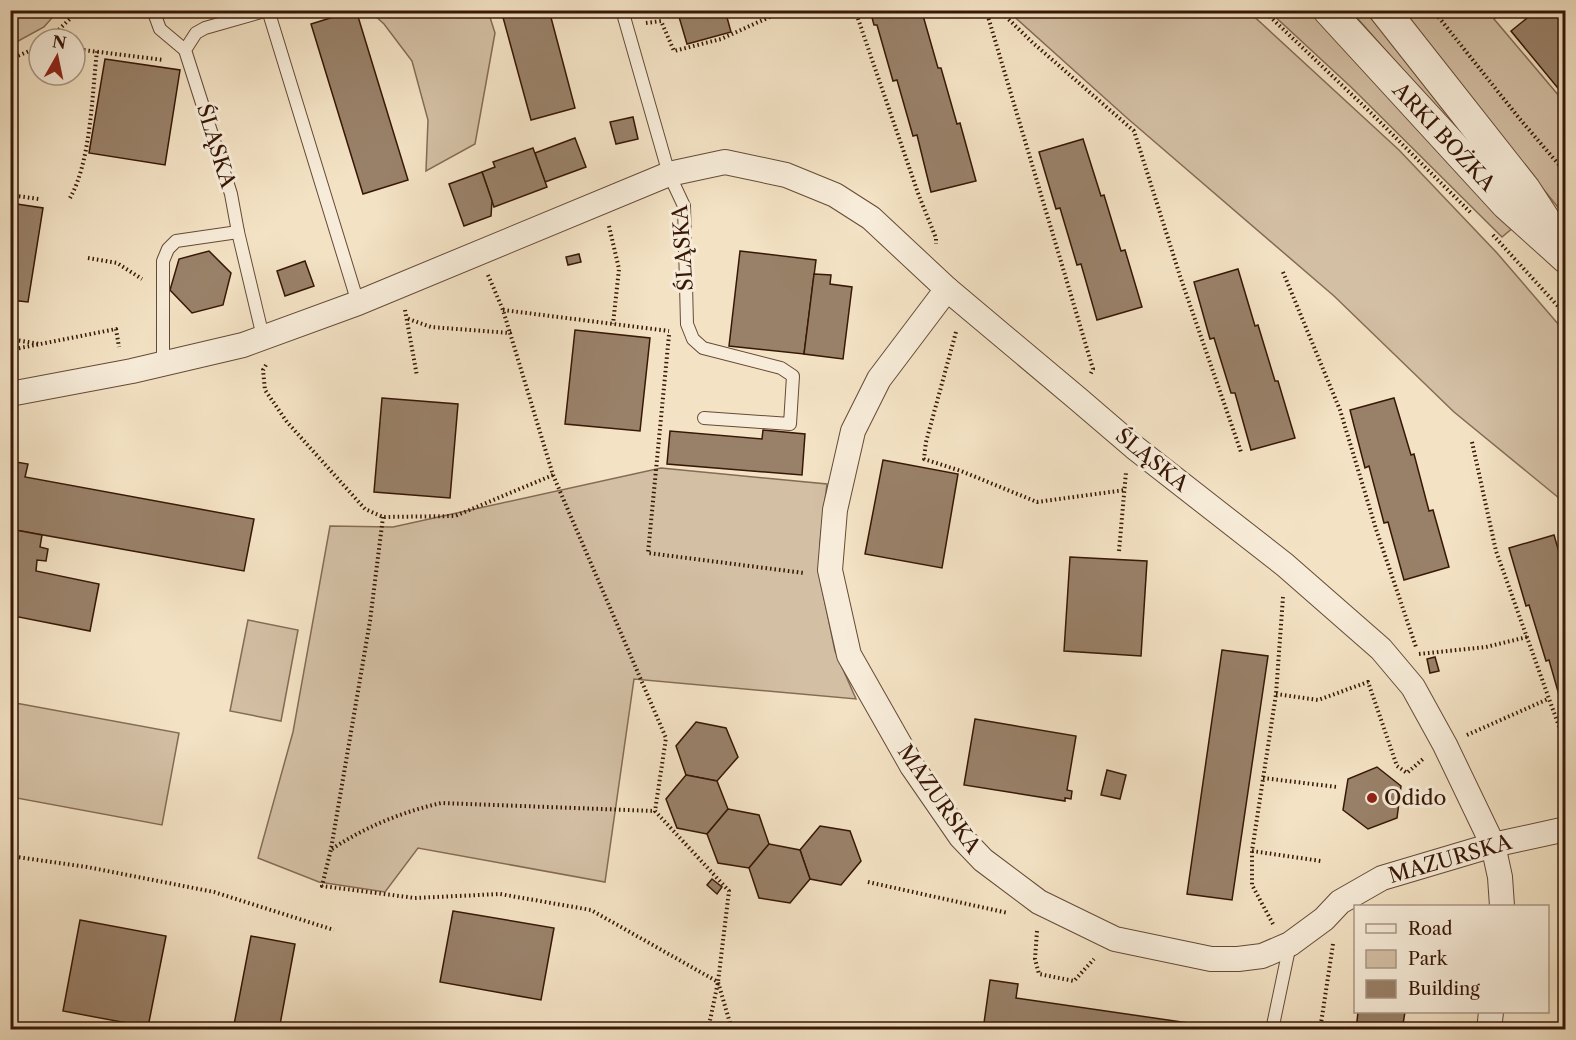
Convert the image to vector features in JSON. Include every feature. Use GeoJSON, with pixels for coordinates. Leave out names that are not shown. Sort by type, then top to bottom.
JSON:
{"type":"FeatureCollection","features":[{"type":"Feature","properties":{"kind":"street","name":"ARKI BOŻKA"},"geometry":{"type":"LineString","coordinates":[[1328,10],[1506,204],[1566,258]]}},
{"type":"Feature","properties":{"kind":"street","name":"ARKI BOŻKA"},"geometry":{"type":"LineString","coordinates":[[1384,10],[1525,189],[1566,252]]}},
{"type":"Feature","properties":{"kind":"street","name":"ŚLĄSKA"},"geometry":{"type":"LineString","coordinates":[[10,394],[163,364],[243,345],[358,303],[669,174],[725,162],[786,175],[835,195],[871,218],[947,289],[1134,447],[1285,565],[1382,649],[1413,687],[1445,745],[1493,845],[1500,877],[1502,905]]}},
{"type":"Feature","properties":{"kind":"street","name":"MAZURSKA"},"geometry":{"type":"LineString","coordinates":[[947,289],[879,379],[853,431],[835,510],[830,570],[849,655],[912,766],[961,837],[982,860],[1039,902],[1115,939],[1211,959],[1238,960],[1262,956],[1283,937],[1324,919],[1340,902],[1382,878],[1493,845],[1566,829]]}},
{"type":"Feature","properties":{"kind":"street"},"geometry":{"type":"LineString","coordinates":[[1489,1029],[1491,1013]]}},
{"type":"Feature","properties":{"kind":"lane"},"geometry":{"type":"LineString","coordinates":[[153,10],[160,29],[185,50],[196,33],[205,28],[268,10],[358,303]]}},
{"type":"Feature","properties":{"kind":"lane","name":"ŚLĄSKA"},"geometry":{"type":"LineString","coordinates":[[622,10],[669,174],[684,206],[687,324]]}},
{"type":"Feature","properties":{"kind":"lane","name":"ŚLĄSKA"},"geometry":{"type":"LineString","coordinates":[[185,50],[231,194],[263,337]]}},
{"type":"Feature","properties":{"kind":"lane"},"geometry":{"type":"LineString","coordinates":[[163,364],[163,261],[168,249],[176,241],[238,232]]}},
{"type":"Feature","properties":{"kind":"lane"},"geometry":{"type":"LineString","coordinates":[[687,324],[693,339],[703,348],[781,368],[793,376],[790,424],[704,418]]}},
{"type":"Feature","properties":{"kind":"lane"},"geometry":{"type":"LineString","coordinates":[[1272,1029],[1283,937]]}},
{"type":"Feature","properties":{"kind":"path"},"geometry":{"type":"LineString","coordinates":[[61,27],[79,10]]}},
{"type":"Feature","properties":{"kind":"path"},"geometry":{"type":"LineString","coordinates":[[626,27],[661,21],[674,51],[722,39],[785,10]]}},
{"type":"Feature","properties":{"kind":"path"},"geometry":{"type":"LineString","coordinates":[[855,10],[919,196],[936,238],[936,249]]}},
{"type":"Feature","properties":{"kind":"path"},"geometry":{"type":"LineString","coordinates":[[986,10],[1093,369],[1089,377]]}},
{"type":"Feature","properties":{"kind":"path"},"geometry":{"type":"LineString","coordinates":[[999,10],[1033,43],[1134,131],[1180,276],[1241,452]]}},
{"type":"Feature","properties":{"kind":"path"},"geometry":{"type":"LineString","coordinates":[[1263,10],[1368,110],[1478,220]]}},
{"type":"Feature","properties":{"kind":"path"},"geometry":{"type":"LineString","coordinates":[[1434,10],[1519,118],[1566,173]]}},
{"type":"Feature","properties":{"kind":"path"},"geometry":{"type":"LineString","coordinates":[[87,50],[190,63]]}},
{"type":"Feature","properties":{"kind":"path"},"geometry":{"type":"LineString","coordinates":[[70,198],[78,185],[84,161],[97,51]]}},
{"type":"Feature","properties":{"kind":"path"},"geometry":{"type":"LineString","coordinates":[[10,59],[27,52]]}},
{"type":"Feature","properties":{"kind":"path"},"geometry":{"type":"LineString","coordinates":[[10,195],[39,200]]}},
{"type":"Feature","properties":{"kind":"path"},"geometry":{"type":"LineString","coordinates":[[608,223],[619,269],[613,324]]}},
{"type":"Feature","properties":{"kind":"path"},"geometry":{"type":"LineString","coordinates":[[1486,228],[1566,315]]}},
{"type":"Feature","properties":{"kind":"path"},"geometry":{"type":"LineString","coordinates":[[88,258],[117,263],[163,292]]}},
{"type":"Feature","properties":{"kind":"path"},"geometry":{"type":"LineString","coordinates":[[486,272],[503,310],[553,475],[666,738],[655,812]]}},
{"type":"Feature","properties":{"kind":"path"},"geometry":{"type":"LineString","coordinates":[[1283,272],[1340,410],[1376,529],[1418,654]]}},
{"type":"Feature","properties":{"kind":"path"},"geometry":{"type":"LineString","coordinates":[[404,306],[417,376]]}},
{"type":"Feature","properties":{"kind":"path"},"geometry":{"type":"LineString","coordinates":[[503,310],[669,331],[687,324]]}},
{"type":"Feature","properties":{"kind":"path"},"geometry":{"type":"LineString","coordinates":[[406,318],[431,327],[510,333]]}},
{"type":"Feature","properties":{"kind":"path"},"geometry":{"type":"LineString","coordinates":[[947,329],[958,325],[926,442],[924,459],[962,471],[1037,502],[1125,490]]}},
{"type":"Feature","properties":{"kind":"path"},"geometry":{"type":"LineString","coordinates":[[669,331],[648,553],[831,576]]}},
{"type":"Feature","properties":{"kind":"path"},"geometry":{"type":"LineString","coordinates":[[10,339],[43,344]]}},
{"type":"Feature","properties":{"kind":"path"},"geometry":{"type":"LineString","coordinates":[[263,370],[265,390],[287,422],[365,510],[383,517],[455,516],[553,475]]}},
{"type":"Feature","properties":{"kind":"path"},"geometry":{"type":"LineString","coordinates":[[1472,442],[1496,551],[1566,746]]}},
{"type":"Feature","properties":{"kind":"path"},"geometry":{"type":"LineString","coordinates":[[1119,550],[1126,470]]}},
{"type":"Feature","properties":{"kind":"path"},"geometry":{"type":"LineString","coordinates":[[383,517],[370,621],[331,849],[322,886],[415,898],[500,894],[591,910],[718,982],[732,1029]]}},
{"type":"Feature","properties":{"kind":"path"},"geometry":{"type":"LineString","coordinates":[[1283,937],[1252,885],[1252,851],[1276,694],[1284,590],[1292,597]]}},
{"type":"Feature","properties":{"kind":"path"},"geometry":{"type":"LineString","coordinates":[[1411,652],[1418,654],[1486,647],[1527,637]]}},
{"type":"Feature","properties":{"kind":"path"},"geometry":{"type":"LineString","coordinates":[[1276,694],[1318,700],[1368,682],[1397,766],[1407,773],[1432,751]]}},
{"type":"Feature","properties":{"kind":"path"},"geometry":{"type":"LineString","coordinates":[[1462,737],[1548,699]]}},
{"type":"Feature","properties":{"kind":"path"},"geometry":{"type":"LineString","coordinates":[[1263,778],[1337,787]]}},
{"type":"Feature","properties":{"kind":"path"},"geometry":{"type":"LineString","coordinates":[[331,849],[357,832],[416,809],[441,803],[655,812],[729,891],[718,982],[708,1029]]}},
{"type":"Feature","properties":{"kind":"path"},"geometry":{"type":"LineString","coordinates":[[1252,851],[1321,861]]}},
{"type":"Feature","properties":{"kind":"path"},"geometry":{"type":"LineString","coordinates":[[10,856],[87,867],[214,892],[334,930]]}},
{"type":"Feature","properties":{"kind":"path"},"geometry":{"type":"LineString","coordinates":[[868,882],[1018,915]]}},
{"type":"Feature","properties":{"kind":"path"},"geometry":{"type":"LineString","coordinates":[[1320,1029],[1340,902]]}},
{"type":"Feature","properties":{"kind":"path"},"geometry":{"type":"LineString","coordinates":[[1038,928],[1035,959],[1039,974],[1074,981],[1096,957]]}},
{"type":"Feature","properties":{"kind":"green space"},"geometry":{"type":"Polygon","coordinates":[[[11,10],[58,10],[44,27],[27,27],[27,36],[11,45],[11,10]]]}},
{"type":"Feature","properties":{"kind":"green space"},"geometry":{"type":"Polygon","coordinates":[[[370,11],[488,11],[495,33],[475,144],[426,171],[428,120],[412,61],[384,24],[370,11]]]}},
{"type":"Feature","properties":{"kind":"green space"},"geometry":{"type":"Polygon","coordinates":[[[1008,11],[1248,11],[1399,150],[1497,253],[1565,332],[1565,503],[1454,412],[1334,296],[1127,118],[1008,11]]]}},
{"type":"Feature","properties":{"kind":"green space"},"geometry":{"type":"Polygon","coordinates":[[[1269,11],[1319,11],[1514,227],[1502,237],[1351,87],[1269,11]]]}},
{"type":"Feature","properties":{"kind":"green space"},"geometry":{"type":"Polygon","coordinates":[[[1351,11],[1366,11],[1498,166],[1487,166],[1351,11]]]}},
{"type":"Feature","properties":{"kind":"green space"},"geometry":{"type":"Polygon","coordinates":[[[1399,11],[1504,11],[1494,19],[1565,103],[1565,216],[1399,11]]]}},
{"type":"Feature","properties":{"kind":"green space"},"geometry":{"type":"Polygon","coordinates":[[[661,468],[827,484],[820,543],[821,583],[835,651],[856,699],[634,679],[605,882],[418,848],[385,892],[319,882],[258,858],[293,732],[330,526],[393,527],[661,468]]]}},
{"type":"Feature","properties":{"kind":"green space"},"geometry":{"type":"Polygon","coordinates":[[[248,620],[298,630],[281,721],[230,711],[248,620]]]}},
{"type":"Feature","properties":{"kind":"green space"},"geometry":{"type":"Polygon","coordinates":[[[10,702],[179,733],[162,825],[11,797],[10,702]]]}},
{"type":"Feature","properties":{"kind":"building"},"geometry":{"type":"Polygon","coordinates":[[[356,10],[408,180],[363,194],[311,24],[356,10]]]}},
{"type":"Feature","properties":{"kind":"building"},"geometry":{"type":"Polygon","coordinates":[[[501,10],[549,10],[575,108],[531,120],[501,10]]]}},
{"type":"Feature","properties":{"kind":"building"},"geometry":{"type":"Polygon","coordinates":[[[677,10],[725,10],[731,32],[687,44],[677,10]]]}},
{"type":"Feature","properties":{"kind":"building"},"geometry":{"type":"Polygon","coordinates":[[[870,10],[922,12],[957,124],[960,123],[976,181],[931,192],[917,135],[913,136],[897,80],[893,81],[877,25],[874,25],[870,10]]]}},
{"type":"Feature","properties":{"kind":"building"},"geometry":{"type":"Polygon","coordinates":[[[1537,10],[1566,10],[1566,98],[1511,31],[1537,10]]]}},
{"type":"Feature","properties":{"kind":"building"},"geometry":{"type":"Polygon","coordinates":[[[105,59],[180,70],[165,165],[89,153],[105,59]]]}},
{"type":"Feature","properties":{"kind":"building"},"geometry":{"type":"Polygon","coordinates":[[[633,117],[638,139],[616,144],[610,122],[633,117]]]}},
{"type":"Feature","properties":{"kind":"building"},"geometry":{"type":"Polygon","coordinates":[[[575,138],[586,167],[545,182],[535,153],[575,138]]]}},
{"type":"Feature","properties":{"kind":"building"},"geometry":{"type":"Polygon","coordinates":[[[1083,139],[1101,196],[1104,195],[1121,251],[1125,250],[1142,307],[1097,320],[1081,264],[1077,265],[1060,208],[1056,209],[1039,152],[1083,139]]]}},
{"type":"Feature","properties":{"kind":"building"},"geometry":{"type":"Polygon","coordinates":[[[533,148],[547,187],[494,207],[482,172],[495,167],[493,162],[533,148]]]}},
{"type":"Feature","properties":{"kind":"building"},"geometry":{"type":"Polygon","coordinates":[[[482,172],[492,201],[491,216],[464,226],[449,184],[482,172]]]}},
{"type":"Feature","properties":{"kind":"building"},"geometry":{"type":"Polygon","coordinates":[[[10,203],[43,208],[28,302],[10,300],[10,203]]]}},
{"type":"Feature","properties":{"kind":"building"},"geometry":{"type":"Polygon","coordinates":[[[209,251],[231,273],[223,305],[192,313],[170,290],[179,259],[209,251]]]}},
{"type":"Feature","properties":{"kind":"building"},"geometry":{"type":"Polygon","coordinates":[[[740,251],[816,260],[804,354],[729,346],[740,251]]]}},
{"type":"Feature","properties":{"kind":"building"},"geometry":{"type":"Polygon","coordinates":[[[579,254],[581,262],[568,265],[566,257],[579,254]]]}},
{"type":"Feature","properties":{"kind":"building"},"geometry":{"type":"Polygon","coordinates":[[[305,261],[314,286],[285,296],[277,271],[305,261]]]}},
{"type":"Feature","properties":{"kind":"building"},"geometry":{"type":"Polygon","coordinates":[[[1238,269],[1255,326],[1258,325],[1275,381],[1278,381],[1295,438],[1251,450],[1235,393],[1231,393],[1214,338],[1210,339],[1194,282],[1238,269]]]}},
{"type":"Feature","properties":{"kind":"building"},"geometry":{"type":"Polygon","coordinates":[[[814,274],[831,275],[830,284],[852,287],[843,359],[804,354],[814,274]]]}},
{"type":"Feature","properties":{"kind":"building"},"geometry":{"type":"Polygon","coordinates":[[[575,330],[650,338],[640,431],[565,424],[575,330]]]}},
{"type":"Feature","properties":{"kind":"building"},"geometry":{"type":"Polygon","coordinates":[[[382,398],[458,404],[450,498],[374,492],[382,398]]]}},
{"type":"Feature","properties":{"kind":"building"},"geometry":{"type":"Polygon","coordinates":[[[1394,398],[1411,455],[1414,454],[1429,511],[1433,510],[1449,567],[1404,580],[1388,522],[1384,523],[1369,466],[1365,468],[1350,410],[1394,398]]]}},
{"type":"Feature","properties":{"kind":"building"},"geometry":{"type":"Polygon","coordinates":[[[763,430],[805,434],[802,475],[667,464],[670,431],[762,439],[763,430]]]}},
{"type":"Feature","properties":{"kind":"building"},"geometry":{"type":"Polygon","coordinates":[[[883,460],[958,474],[942,568],[865,554],[883,460]]]}},
{"type":"Feature","properties":{"kind":"building"},"geometry":{"type":"Polygon","coordinates":[[[10,461],[28,464],[25,477],[254,519],[244,571],[10,529],[10,461]]]}},
{"type":"Feature","properties":{"kind":"building"},"geometry":{"type":"Polygon","coordinates":[[[10,529],[42,535],[40,547],[48,549],[46,561],[37,560],[36,571],[99,584],[90,631],[14,616],[10,631],[10,529]]]}},
{"type":"Feature","properties":{"kind":"building"},"geometry":{"type":"Polygon","coordinates":[[[1554,535],[1566,576],[1565,716],[1549,660],[1546,661],[1529,605],[1526,606],[1509,548],[1554,535]]]}},
{"type":"Feature","properties":{"kind":"building"},"geometry":{"type":"Polygon","coordinates":[[[1070,557],[1147,561],[1141,656],[1064,651],[1070,557]]]}},
{"type":"Feature","properties":{"kind":"building"},"geometry":{"type":"Polygon","coordinates":[[[1222,650],[1268,656],[1232,900],[1187,894],[1222,650]]]}},
{"type":"Feature","properties":{"kind":"building"},"geometry":{"type":"Polygon","coordinates":[[[1435,657],[1439,671],[1430,673],[1427,659],[1435,657]]]}},
{"type":"Feature","properties":{"kind":"building"},"geometry":{"type":"Polygon","coordinates":[[[975,719],[1076,736],[1067,790],[1072,791],[1071,799],[1065,798],[1065,801],[964,785],[975,719]]]}},
{"type":"Feature","properties":{"kind":"building"},"geometry":{"type":"Polygon","coordinates":[[[696,722],[726,728],[738,757],[717,781],[686,775],[676,746],[696,722]]]}},
{"type":"Feature","properties":{"kind":"building","name":"Odido"},"geometry":{"type":"Polygon","coordinates":[[[1377,767],[1401,786],[1397,818],[1368,829],[1343,810],[1348,779],[1377,767]]]}},
{"type":"Feature","properties":{"kind":"building"},"geometry":{"type":"Polygon","coordinates":[[[1107,770],[1126,775],[1120,799],[1101,795],[1107,770]]]}},
{"type":"Feature","properties":{"kind":"building"},"geometry":{"type":"Polygon","coordinates":[[[686,775],[717,781],[728,809],[707,834],[677,828],[666,799],[686,775]]]}},
{"type":"Feature","properties":{"kind":"building"},"geometry":{"type":"Polygon","coordinates":[[[728,809],[759,815],[769,844],[749,868],[718,863],[707,834],[728,809]]]}},
{"type":"Feature","properties":{"kind":"building"},"geometry":{"type":"Polygon","coordinates":[[[820,826],[850,831],[861,861],[841,885],[810,879],[800,850],[820,826]]]}},
{"type":"Feature","properties":{"kind":"building"},"geometry":{"type":"Polygon","coordinates":[[[769,844],[800,850],[810,879],[790,903],[759,898],[749,868],[769,844]]]}},
{"type":"Feature","properties":{"kind":"building"},"geometry":{"type":"Polygon","coordinates":[[[712,879],[722,887],[717,894],[707,885],[712,879]]]}},
{"type":"Feature","properties":{"kind":"building"},"geometry":{"type":"Polygon","coordinates":[[[453,911],[554,928],[541,1000],[440,982],[453,911]]]}},
{"type":"Feature","properties":{"kind":"building"},"geometry":{"type":"Polygon","coordinates":[[[80,920],[166,936],[148,1027],[63,1011],[80,920]]]}},
{"type":"Feature","properties":{"kind":"building"},"geometry":{"type":"Polygon","coordinates":[[[251,936],[295,944],[279,1030],[233,1030],[251,936]]]}},
{"type":"Feature","properties":{"kind":"building"},"geometry":{"type":"Polygon","coordinates":[[[990,980],[1018,984],[1016,998],[1237,1030],[983,1030],[990,980]]]}},
{"type":"Feature","properties":{"kind":"building"},"geometry":{"type":"Polygon","coordinates":[[[1358,1013],[1405,1013],[1402,1030],[1356,1030],[1358,1013]]]}},
{"type":"Feature","properties":{"kind":"place","name":"Odido"},"geometry":{"type":"Point","coordinates":[1372,798]}}]}
